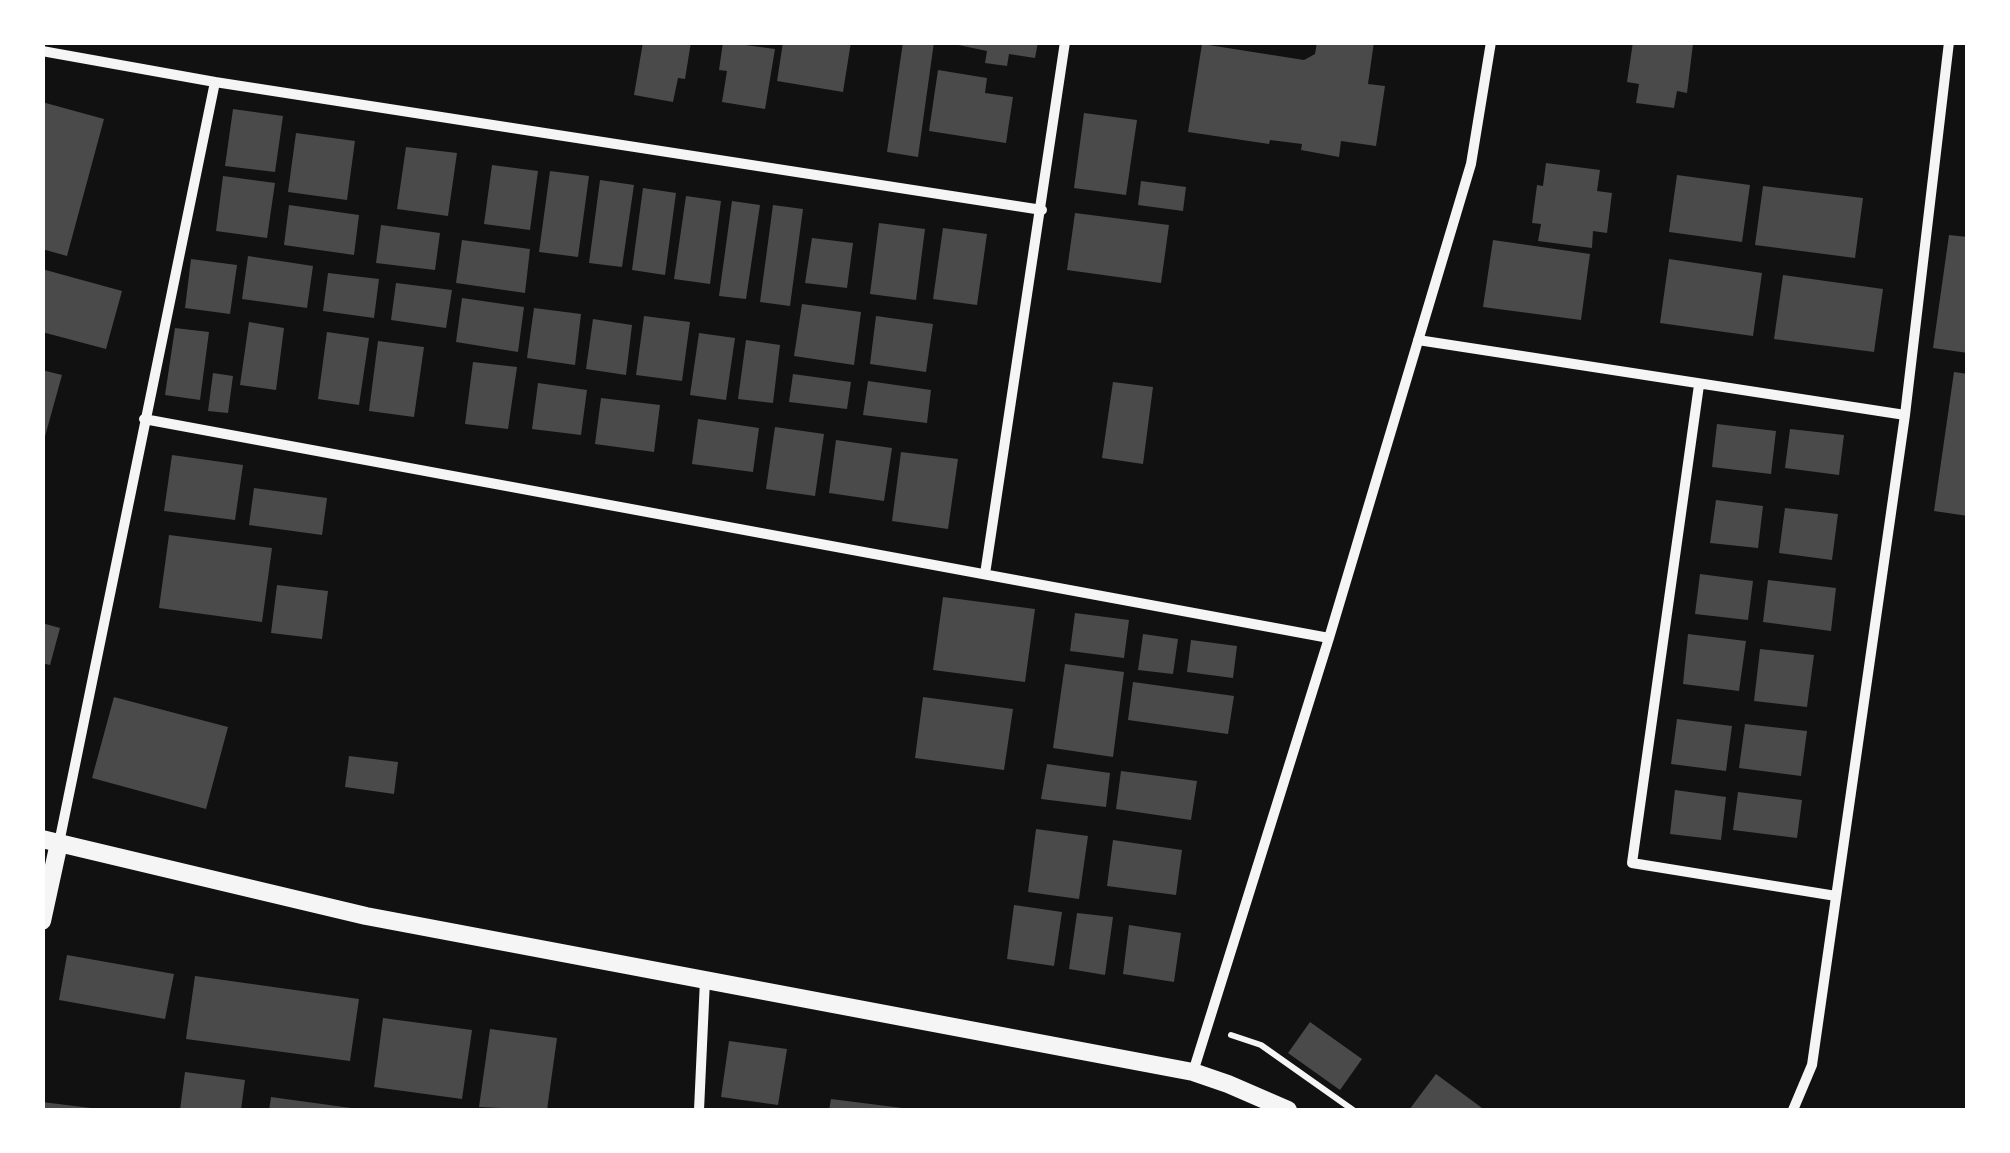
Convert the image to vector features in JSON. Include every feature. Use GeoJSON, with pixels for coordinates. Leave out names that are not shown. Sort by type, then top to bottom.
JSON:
{"type":"FeatureCollection","features":[{"type":"Feature","properties":{"kind":"street"},"geometry":{"type":"LineString","coordinates":[[986,574],[1065,42]]}},
{"type":"Feature","properties":{"kind":"street"},"geometry":{"type":"LineString","coordinates":[[1192,1072],[1329,638],[1471,164],[1490,42]]}},
{"type":"Feature","properties":{"kind":"street"},"geometry":{"type":"LineString","coordinates":[[1793,1110],[1812,1065],[1905,416],[1949,42]]}},
{"type":"Feature","properties":{"kind":"street"},"geometry":{"type":"LineString","coordinates":[[42,51],[214,82],[1042,210]]}},
{"type":"Feature","properties":{"kind":"street"},"geometry":{"type":"LineString","coordinates":[[42,921],[51,841],[214,82]]}},
{"type":"Feature","properties":{"kind":"street"},"geometry":{"type":"LineString","coordinates":[[1418,340],[1905,416]]}},
{"type":"Feature","properties":{"kind":"street"},"geometry":{"type":"LineString","coordinates":[[1699,386],[1632,864],[1836,896]]}},
{"type":"Feature","properties":{"kind":"street"},"geometry":{"type":"LineString","coordinates":[[144,419],[1329,638]]}},
{"type":"Feature","properties":{"kind":"street"},"geometry":{"type":"LineString","coordinates":[[51,841],[366,916],[1192,1072],[1288,1110]]}},
{"type":"Feature","properties":{"kind":"street"},"geometry":{"type":"LineString","coordinates":[[699,1110],[706,979]]}},
{"type":"Feature","properties":{"kind":"path"},"geometry":{"type":"LineString","coordinates":[[1208,1027],[1261,1045],[1353,1110]]}},
{"type":"Feature","properties":{"kind":"building"},"geometry":{"type":"Polygon","coordinates":[[[643,42],[691,42],[685,79],[678,78],[673,102],[634,95],[643,42]]]}},
{"type":"Feature","properties":{"kind":"building"},"geometry":{"type":"Polygon","coordinates":[[[723,42],[775,49],[765,109],[722,102],[727,71],[719,70],[723,42]]]}},
{"type":"Feature","properties":{"kind":"building"},"geometry":{"type":"Polygon","coordinates":[[[783,42],[851,42],[843,92],[777,81],[783,42]]]}},
{"type":"Feature","properties":{"kind":"building"},"geometry":{"type":"Polygon","coordinates":[[[903,42],[934,42],[918,157],[887,152],[903,42]]]}},
{"type":"Feature","properties":{"kind":"building"},"geometry":{"type":"Polygon","coordinates":[[[944,42],[1038,42],[1035,58],[1009,54],[1007,66],[985,63],[987,51],[944,42]]]}},
{"type":"Feature","properties":{"kind":"building"},"geometry":{"type":"Polygon","coordinates":[[[1317,42],[1374,42],[1368,84],[1385,86],[1376,146],[1341,141],[1339,157],[1301,150],[1302,144],[1270,140],[1269,144],[1188,132],[1202,44],[1304,60],[1315,54],[1317,42]]]}},
{"type":"Feature","properties":{"kind":"building"},"geometry":{"type":"Polygon","coordinates":[[[1633,42],[1693,44],[1687,93],[1677,91],[1674,108],[1636,103],[1639,84],[1627,82],[1633,42]]]}},
{"type":"Feature","properties":{"kind":"building"},"geometry":{"type":"Polygon","coordinates":[[[938,70],[987,78],[985,93],[1013,97],[1006,143],[929,131],[938,70]]]}},
{"type":"Feature","properties":{"kind":"building"},"geometry":{"type":"Polygon","coordinates":[[[42,102],[104,119],[67,256],[42,249],[42,102]]]}},
{"type":"Feature","properties":{"kind":"building"},"geometry":{"type":"Polygon","coordinates":[[[233,109],[283,116],[275,172],[225,166],[233,109]]]}},
{"type":"Feature","properties":{"kind":"building"},"geometry":{"type":"Polygon","coordinates":[[[1084,113],[1137,120],[1126,195],[1074,188],[1084,113]]]}},
{"type":"Feature","properties":{"kind":"building"},"geometry":{"type":"Polygon","coordinates":[[[296,133],[355,141],[347,200],[288,192],[296,133]]]}},
{"type":"Feature","properties":{"kind":"building"},"geometry":{"type":"Polygon","coordinates":[[[406,147],[457,153],[448,216],[397,209],[406,147]]]}},
{"type":"Feature","properties":{"kind":"building"},"geometry":{"type":"Polygon","coordinates":[[[1546,163],[1600,170],[1597,191],[1612,193],[1607,233],[1593,231],[1592,248],[1538,241],[1541,224],[1532,223],[1537,185],[1543,186],[1546,163]]]}},
{"type":"Feature","properties":{"kind":"building"},"geometry":{"type":"Polygon","coordinates":[[[492,165],[538,171],[530,230],[484,224],[492,165]]]}},
{"type":"Feature","properties":{"kind":"building"},"geometry":{"type":"Polygon","coordinates":[[[550,171],[589,176],[578,257],[539,252],[550,171]]]}},
{"type":"Feature","properties":{"kind":"building"},"geometry":{"type":"Polygon","coordinates":[[[1677,175],[1750,185],[1742,242],[1669,232],[1677,175]]]}},
{"type":"Feature","properties":{"kind":"building"},"geometry":{"type":"Polygon","coordinates":[[[223,176],[275,183],[267,238],[216,231],[223,176]]]}},
{"type":"Feature","properties":{"kind":"building"},"geometry":{"type":"Polygon","coordinates":[[[600,180],[634,185],[622,267],[589,263],[600,180]]]}},
{"type":"Feature","properties":{"kind":"building"},"geometry":{"type":"Polygon","coordinates":[[[1141,181],[1186,187],[1183,211],[1138,205],[1141,181]]]}},
{"type":"Feature","properties":{"kind":"building"},"geometry":{"type":"Polygon","coordinates":[[[1763,186],[1863,198],[1855,258],[1755,245],[1763,186]]]}},
{"type":"Feature","properties":{"kind":"building"},"geometry":{"type":"Polygon","coordinates":[[[643,188],[676,193],[665,275],[632,270],[643,188]]]}},
{"type":"Feature","properties":{"kind":"building"},"geometry":{"type":"Polygon","coordinates":[[[686,196],[721,201],[710,284],[674,279],[686,196]]]}},
{"type":"Feature","properties":{"kind":"building"},"geometry":{"type":"Polygon","coordinates":[[[732,201],[760,205],[746,299],[719,296],[732,201]]]}},
{"type":"Feature","properties":{"kind":"building"},"geometry":{"type":"Polygon","coordinates":[[[289,205],[359,215],[354,255],[284,245],[289,205]]]}},
{"type":"Feature","properties":{"kind":"building"},"geometry":{"type":"Polygon","coordinates":[[[773,205],[803,209],[790,306],[760,302],[773,205]]]}},
{"type":"Feature","properties":{"kind":"building"},"geometry":{"type":"Polygon","coordinates":[[[1075,213],[1169,225],[1161,283],[1067,270],[1075,213]]]}},
{"type":"Feature","properties":{"kind":"building"},"geometry":{"type":"Polygon","coordinates":[[[879,223],[925,229],[916,300],[870,294],[879,223]]]}},
{"type":"Feature","properties":{"kind":"building"},"geometry":{"type":"Polygon","coordinates":[[[381,225],[440,233],[435,270],[376,263],[381,225]]]}},
{"type":"Feature","properties":{"kind":"building"},"geometry":{"type":"Polygon","coordinates":[[[943,228],[987,234],[977,305],[933,299],[943,228]]]}},
{"type":"Feature","properties":{"kind":"building"},"geometry":{"type":"Polygon","coordinates":[[[1949,235],[1968,237],[1968,353],[1933,348],[1949,235]]]}},
{"type":"Feature","properties":{"kind":"building"},"geometry":{"type":"Polygon","coordinates":[[[812,238],[853,243],[847,288],[805,283],[812,238]]]}},
{"type":"Feature","properties":{"kind":"building"},"geometry":{"type":"Polygon","coordinates":[[[462,240],[530,249],[525,293],[456,283],[462,240]]]}},
{"type":"Feature","properties":{"kind":"building"},"geometry":{"type":"Polygon","coordinates":[[[1493,240],[1590,254],[1581,320],[1483,307],[1493,240]]]}},
{"type":"Feature","properties":{"kind":"building"},"geometry":{"type":"Polygon","coordinates":[[[248,256],[313,266],[307,308],[242,299],[248,256]]]}},
{"type":"Feature","properties":{"kind":"building"},"geometry":{"type":"Polygon","coordinates":[[[191,259],[237,265],[230,314],[185,308],[191,259]]]}},
{"type":"Feature","properties":{"kind":"building"},"geometry":{"type":"Polygon","coordinates":[[[1669,259],[1762,273],[1753,336],[1660,323],[1669,259]]]}},
{"type":"Feature","properties":{"kind":"building"},"geometry":{"type":"Polygon","coordinates":[[[42,269],[122,291],[106,349],[42,332],[42,269]]]}},
{"type":"Feature","properties":{"kind":"building"},"geometry":{"type":"Polygon","coordinates":[[[328,273],[379,279],[374,318],[323,311],[328,273]]]}},
{"type":"Feature","properties":{"kind":"building"},"geometry":{"type":"Polygon","coordinates":[[[1783,275],[1883,289],[1874,352],[1774,339],[1783,275]]]}},
{"type":"Feature","properties":{"kind":"building"},"geometry":{"type":"Polygon","coordinates":[[[396,283],[452,290],[446,328],[391,320],[396,283]]]}},
{"type":"Feature","properties":{"kind":"building"},"geometry":{"type":"Polygon","coordinates":[[[462,298],[524,307],[518,352],[456,342],[462,298]]]}},
{"type":"Feature","properties":{"kind":"building"},"geometry":{"type":"Polygon","coordinates":[[[802,304],[861,312],[854,365],[794,356],[802,304]]]}},
{"type":"Feature","properties":{"kind":"building"},"geometry":{"type":"Polygon","coordinates":[[[534,308],[581,314],[575,365],[527,358],[534,308]]]}},
{"type":"Feature","properties":{"kind":"building"},"geometry":{"type":"Polygon","coordinates":[[[644,316],[690,322],[682,381],[636,375],[644,316]]]}},
{"type":"Feature","properties":{"kind":"building"},"geometry":{"type":"Polygon","coordinates":[[[876,316],[933,324],[926,372],[870,364],[876,316]]]}},
{"type":"Feature","properties":{"kind":"building"},"geometry":{"type":"Polygon","coordinates":[[[593,319],[632,325],[626,375],[586,369],[593,319]]]}},
{"type":"Feature","properties":{"kind":"building"},"geometry":{"type":"Polygon","coordinates":[[[249,322],[284,328],[276,390],[240,385],[249,322]]]}},
{"type":"Feature","properties":{"kind":"building"},"geometry":{"type":"Polygon","coordinates":[[[175,328],[209,332],[200,400],[165,395],[175,328]]]}},
{"type":"Feature","properties":{"kind":"building"},"geometry":{"type":"Polygon","coordinates":[[[327,332],[369,338],[359,405],[318,399],[327,332]]]}},
{"type":"Feature","properties":{"kind":"building"},"geometry":{"type":"Polygon","coordinates":[[[699,333],[735,338],[726,400],[690,395],[699,333]]]}},
{"type":"Feature","properties":{"kind":"building"},"geometry":{"type":"Polygon","coordinates":[[[746,340],[780,345],[773,403],[738,399],[746,340]]]}},
{"type":"Feature","properties":{"kind":"building"},"geometry":{"type":"Polygon","coordinates":[[[378,341],[424,347],[414,417],[369,411],[378,341]]]}},
{"type":"Feature","properties":{"kind":"building"},"geometry":{"type":"Polygon","coordinates":[[[473,362],[517,367],[508,429],[465,424],[473,362]]]}},
{"type":"Feature","properties":{"kind":"building"},"geometry":{"type":"Polygon","coordinates":[[[42,370],[62,375],[44,440],[42,440],[42,370]]]}},
{"type":"Feature","properties":{"kind":"building"},"geometry":{"type":"Polygon","coordinates":[[[1954,372],[1968,374],[1968,516],[1934,511],[1954,372]]]}},
{"type":"Feature","properties":{"kind":"building"},"geometry":{"type":"Polygon","coordinates":[[[213,373],[233,376],[228,413],[208,411],[213,373]]]}},
{"type":"Feature","properties":{"kind":"building"},"geometry":{"type":"Polygon","coordinates":[[[793,374],[851,382],[847,409],[789,402],[793,374]]]}},
{"type":"Feature","properties":{"kind":"building"},"geometry":{"type":"Polygon","coordinates":[[[868,381],[931,390],[927,423],[863,415],[868,381]]]}},
{"type":"Feature","properties":{"kind":"building"},"geometry":{"type":"Polygon","coordinates":[[[1113,382],[1153,387],[1143,464],[1102,458],[1113,382]]]}},
{"type":"Feature","properties":{"kind":"building"},"geometry":{"type":"Polygon","coordinates":[[[538,383],[587,390],[581,435],[532,429],[538,383]]]}},
{"type":"Feature","properties":{"kind":"building"},"geometry":{"type":"Polygon","coordinates":[[[601,398],[660,405],[654,452],[595,444],[601,398]]]}},
{"type":"Feature","properties":{"kind":"building"},"geometry":{"type":"Polygon","coordinates":[[[698,419],[759,428],[753,472],[692,464],[698,419]]]}},
{"type":"Feature","properties":{"kind":"building"},"geometry":{"type":"Polygon","coordinates":[[[1717,424],[1776,431],[1771,474],[1712,467],[1717,424]]]}},
{"type":"Feature","properties":{"kind":"building"},"geometry":{"type":"Polygon","coordinates":[[[775,427],[824,434],[815,496],[766,489],[775,427]]]}},
{"type":"Feature","properties":{"kind":"building"},"geometry":{"type":"Polygon","coordinates":[[[1790,429],[1844,435],[1839,475],[1785,468],[1790,429]]]}},
{"type":"Feature","properties":{"kind":"building"},"geometry":{"type":"Polygon","coordinates":[[[836,440],[892,448],[884,501],[829,493],[836,440]]]}},
{"type":"Feature","properties":{"kind":"building"},"geometry":{"type":"Polygon","coordinates":[[[901,452],[958,459],[948,529],[892,521],[901,452]]]}},
{"type":"Feature","properties":{"kind":"building"},"geometry":{"type":"Polygon","coordinates":[[[172,455],[243,465],[235,520],[164,511],[172,455]]]}},
{"type":"Feature","properties":{"kind":"building"},"geometry":{"type":"Polygon","coordinates":[[[254,488],[327,498],[322,535],[249,525],[254,488]]]}},
{"type":"Feature","properties":{"kind":"building"},"geometry":{"type":"Polygon","coordinates":[[[1716,500],[1763,506],[1758,548],[1710,543],[1716,500]]]}},
{"type":"Feature","properties":{"kind":"building"},"geometry":{"type":"Polygon","coordinates":[[[1785,508],[1838,514],[1832,560],[1779,553],[1785,508]]]}},
{"type":"Feature","properties":{"kind":"building"},"geometry":{"type":"Polygon","coordinates":[[[169,535],[272,548],[262,622],[159,608],[169,535]]]}},
{"type":"Feature","properties":{"kind":"building"},"geometry":{"type":"Polygon","coordinates":[[[1700,574],[1753,581],[1748,620],[1695,614],[1700,574]]]}},
{"type":"Feature","properties":{"kind":"building"},"geometry":{"type":"Polygon","coordinates":[[[1768,580],[1836,588],[1831,631],[1763,622],[1768,580]]]}},
{"type":"Feature","properties":{"kind":"building"},"geometry":{"type":"Polygon","coordinates":[[[277,585],[328,591],[322,639],[271,633],[277,585]]]}},
{"type":"Feature","properties":{"kind":"building"},"geometry":{"type":"Polygon","coordinates":[[[943,597],[1035,609],[1025,682],[933,670],[943,597]]]}},
{"type":"Feature","properties":{"kind":"building"},"geometry":{"type":"Polygon","coordinates":[[[1075,613],[1129,620],[1124,658],[1070,651],[1075,613]]]}},
{"type":"Feature","properties":{"kind":"building"},"geometry":{"type":"Polygon","coordinates":[[[42,623],[60,628],[50,665],[42,663],[42,623]]]}},
{"type":"Feature","properties":{"kind":"building"},"geometry":{"type":"Polygon","coordinates":[[[1143,634],[1178,639],[1173,674],[1138,670],[1143,634]]]}},
{"type":"Feature","properties":{"kind":"building"},"geometry":{"type":"Polygon","coordinates":[[[1688,634],[1746,641],[1739,691],[1683,684],[1688,634]]]}},
{"type":"Feature","properties":{"kind":"building"},"geometry":{"type":"Polygon","coordinates":[[[1191,640],[1237,646],[1233,678],[1187,672],[1191,640]]]}},
{"type":"Feature","properties":{"kind":"building"},"geometry":{"type":"Polygon","coordinates":[[[1760,649],[1814,655],[1807,707],[1754,701],[1760,649]]]}},
{"type":"Feature","properties":{"kind":"building"},"geometry":{"type":"Polygon","coordinates":[[[1065,664],[1124,672],[1113,757],[1053,748],[1065,664]]]}},
{"type":"Feature","properties":{"kind":"building"},"geometry":{"type":"Polygon","coordinates":[[[1133,682],[1234,696],[1228,734],[1128,720],[1133,682]]]}},
{"type":"Feature","properties":{"kind":"building"},"geometry":{"type":"Polygon","coordinates":[[[114,697],[228,727],[206,809],[92,778],[114,697]]]}},
{"type":"Feature","properties":{"kind":"building"},"geometry":{"type":"Polygon","coordinates":[[[923,697],[1013,709],[1004,770],[915,758],[923,697]]]}},
{"type":"Feature","properties":{"kind":"building"},"geometry":{"type":"Polygon","coordinates":[[[1677,719],[1732,726],[1726,771],[1671,764],[1677,719]]]}},
{"type":"Feature","properties":{"kind":"building"},"geometry":{"type":"Polygon","coordinates":[[[1745,724],[1807,731],[1801,776],[1739,768],[1745,724]]]}},
{"type":"Feature","properties":{"kind":"building"},"geometry":{"type":"Polygon","coordinates":[[[349,756],[398,762],[394,794],[345,787],[349,756]]]}},
{"type":"Feature","properties":{"kind":"building"},"geometry":{"type":"Polygon","coordinates":[[[1047,764],[1110,773],[1106,807],[1041,799],[1047,764]]]}},
{"type":"Feature","properties":{"kind":"building"},"geometry":{"type":"Polygon","coordinates":[[[1121,771],[1197,781],[1191,820],[1116,809],[1121,771]]]}},
{"type":"Feature","properties":{"kind":"building"},"geometry":{"type":"Polygon","coordinates":[[[1675,790],[1726,797],[1721,840],[1670,834],[1675,790]]]}},
{"type":"Feature","properties":{"kind":"building"},"geometry":{"type":"Polygon","coordinates":[[[1738,792],[1802,800],[1797,838],[1733,830],[1738,792]]]}},
{"type":"Feature","properties":{"kind":"building"},"geometry":{"type":"Polygon","coordinates":[[[1036,829],[1088,836],[1079,899],[1028,892],[1036,829]]]}},
{"type":"Feature","properties":{"kind":"building"},"geometry":{"type":"Polygon","coordinates":[[[1113,840],[1182,850],[1176,895],[1107,886],[1113,840]]]}},
{"type":"Feature","properties":{"kind":"building"},"geometry":{"type":"Polygon","coordinates":[[[1014,905],[1062,912],[1054,966],[1007,959],[1014,905]]]}},
{"type":"Feature","properties":{"kind":"building"},"geometry":{"type":"Polygon","coordinates":[[[1077,913],[1113,917],[1105,975],[1069,969],[1077,913]]]}},
{"type":"Feature","properties":{"kind":"building"},"geometry":{"type":"Polygon","coordinates":[[[1129,925],[1181,933],[1174,982],[1123,974],[1129,925]]]}},
{"type":"Feature","properties":{"kind":"building"},"geometry":{"type":"Polygon","coordinates":[[[67,955],[174,974],[165,1019],[59,1000],[67,955]]]}},
{"type":"Feature","properties":{"kind":"building"},"geometry":{"type":"Polygon","coordinates":[[[195,976],[359,999],[350,1061],[186,1039],[195,976]]]}},
{"type":"Feature","properties":{"kind":"building"},"geometry":{"type":"Polygon","coordinates":[[[383,1018],[472,1030],[462,1099],[374,1087],[383,1018]]]}},
{"type":"Feature","properties":{"kind":"building"},"geometry":{"type":"Polygon","coordinates":[[[1310,1022],[1362,1059],[1340,1090],[1288,1053],[1310,1022]]]}},
{"type":"Feature","properties":{"kind":"building"},"geometry":{"type":"Polygon","coordinates":[[[490,1029],[557,1038],[547,1110],[479,1107],[490,1029]]]}},
{"type":"Feature","properties":{"kind":"building"},"geometry":{"type":"Polygon","coordinates":[[[729,1041],[787,1049],[778,1105],[721,1097],[729,1041]]]}},
{"type":"Feature","properties":{"kind":"building"},"geometry":{"type":"Polygon","coordinates":[[[185,1072],[245,1080],[241,1110],[180,1110],[185,1072]]]}},
{"type":"Feature","properties":{"kind":"building"},"geometry":{"type":"Polygon","coordinates":[[[1436,1074],[1482,1108],[1409,1110],[1436,1074]]]}},
{"type":"Feature","properties":{"kind":"building"},"geometry":{"type":"Polygon","coordinates":[[[271,1097],[351,1108],[351,1110],[269,1110],[271,1097]]]}},
{"type":"Feature","properties":{"kind":"building"},"geometry":{"type":"Polygon","coordinates":[[[831,1099],[902,1108],[902,1110],[829,1110],[831,1099]]]}},
{"type":"Feature","properties":{"kind":"building"},"geometry":{"type":"Polygon","coordinates":[[[42,1102],[91,1108],[91,1110],[42,1110],[42,1102]]]}}]}
